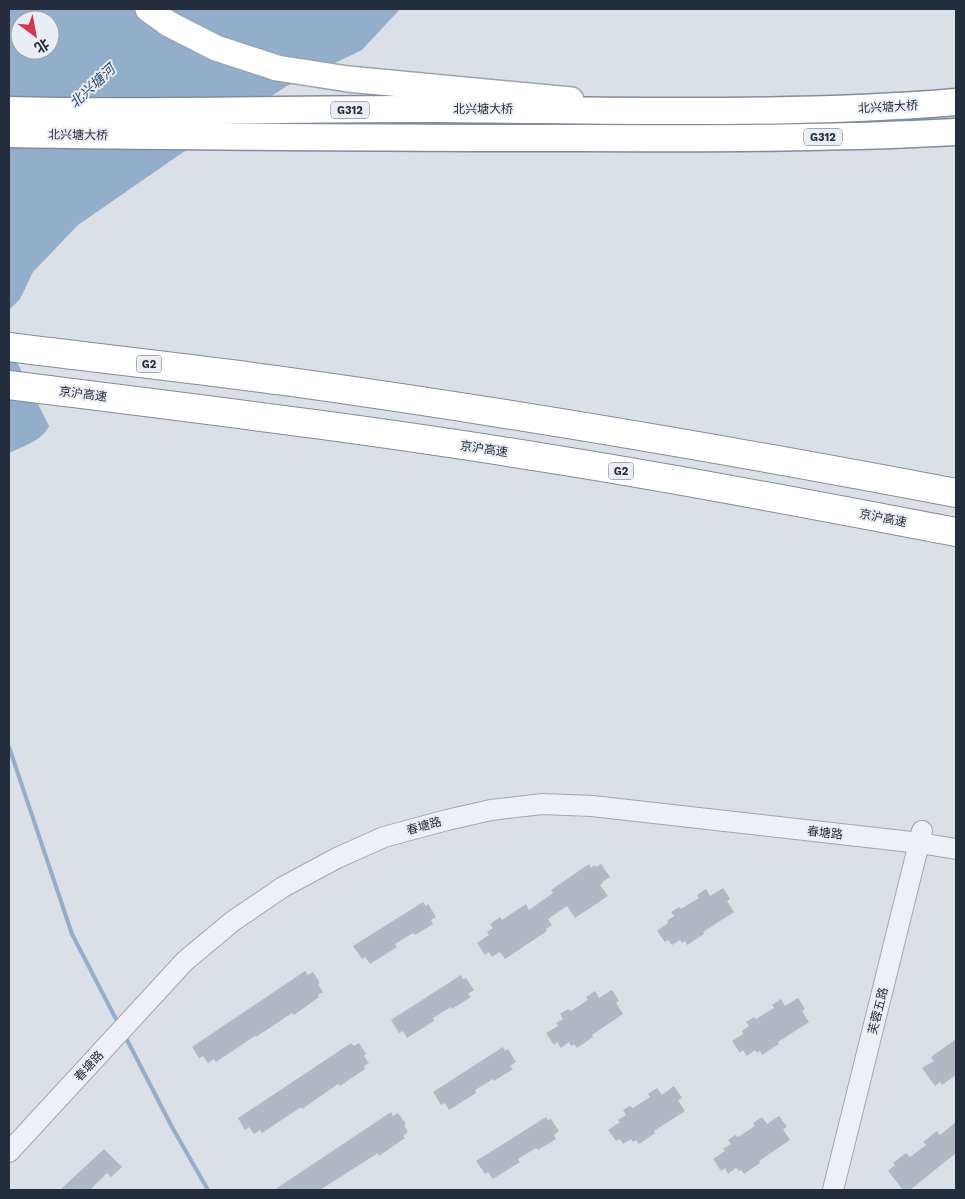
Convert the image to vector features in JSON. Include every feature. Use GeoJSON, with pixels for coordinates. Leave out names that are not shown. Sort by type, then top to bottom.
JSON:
{"type":"FeatureCollection","features":[{"type":"Feature","properties":{"kind":"highway","name":"北兴塘大桥"},"geometry":{"type":"LineString","coordinates":[[9,110],[110,113],[401,109],[691,110],[886,108],[956,102]]}},
{"type":"Feature","properties":{"kind":"highway","name":"北兴塘大桥"},"geometry":{"type":"LineString","coordinates":[[9,134],[690,138],[886,136],[956,132]]}},
{"type":"Feature","properties":{"kind":"highway"},"geometry":{"type":"LineString","coordinates":[[9,152],[248,152],[324,148],[690,138]]}},
{"type":"Feature","properties":{"kind":"highway","name":"G2"},"geometry":{"type":"LineString","coordinates":[[9,347],[290,381],[566,423],[769,457],[956,493]]}},
{"type":"Feature","properties":{"kind":"highway","name":"京沪高速"},"geometry":{"type":"LineString","coordinates":[[9,385],[284,419],[567,461],[956,532]]}},
{"type":"Feature","properties":{"kind":"main road"},"geometry":{"type":"LineString","coordinates":[[148,9],[169,24],[216,48],[277,68],[391,84],[691,110]]}},
{"type":"Feature","properties":{"kind":"street","name":"春塘路"},"geometry":{"type":"LineString","coordinates":[[9,1152],[133,1012],[186,961],[233,921],[284,887],[337,858],[384,837],[491,810],[542,804],[592,806],[921,837],[956,837]]}},
{"type":"Feature","properties":{"kind":"street","name":"春塘路"},"geometry":{"type":"LineString","coordinates":[[921,837],[956,849]]}},
{"type":"Feature","properties":{"kind":"street","name":"芙蓉五路"},"geometry":{"type":"LineString","coordinates":[[833,1190],[921,837]]}},
{"type":"Feature","properties":{"kind":"street","name":"春塘路"},"geometry":{"type":"LineString","coordinates":[[9,1141],[102,1046]]}},
{"type":"Feature","properties":{"kind":"water","name":"北兴塘河"},"geometry":{"type":"Polygon","coordinates":[[[9,9],[400,9],[362,50],[287,86],[179,155],[78,225],[33,272],[20,299],[9,310],[9,9]]]}},
{"type":"Feature","properties":{"kind":"water"},"geometry":{"type":"Polygon","coordinates":[[[9,346],[49,426],[42,436],[9,453],[9,346]]]}},
{"type":"Feature","properties":{"kind":"building"},"geometry":{"type":"Polygon","coordinates":[[[589,864],[591,868],[594,865],[596,867],[601,864],[610,877],[600,885],[608,896],[575,918],[567,906],[548,919],[552,925],[546,929],[547,931],[505,959],[500,952],[492,957],[489,952],[485,955],[477,943],[489,935],[487,932],[493,928],[490,924],[500,917],[502,920],[526,904],[529,910],[553,893],[551,890],[589,864]]]}},
{"type":"Feature","properties":{"kind":"building"},"geometry":{"type":"Polygon","coordinates":[[[723,888],[730,899],[727,901],[734,912],[687,945],[685,941],[682,943],[680,940],[672,945],[668,940],[665,942],[657,931],[674,916],[671,912],[679,907],[681,909],[699,898],[697,895],[706,889],[710,896],[723,888]]]}},
{"type":"Feature","properties":{"kind":"building"},"geometry":{"type":"Polygon","coordinates":[[[423,902],[426,906],[428,904],[436,917],[431,920],[433,924],[395,944],[397,947],[370,964],[365,957],[362,959],[353,946],[423,902]]]}},
{"type":"Feature","properties":{"kind":"building"},"geometry":{"type":"Polygon","coordinates":[[[305,971],[308,975],[313,972],[320,983],[318,984],[323,992],[318,995],[319,997],[294,1015],[292,1013],[216,1062],[214,1059],[208,1063],[203,1056],[199,1058],[192,1047],[305,971]]]}},
{"type":"Feature","properties":{"kind":"building"},"geometry":{"type":"Polygon","coordinates":[[[461,975],[463,979],[466,978],[474,990],[468,994],[471,997],[433,1018],[434,1021],[407,1038],[403,1031],[399,1033],[391,1020],[461,975]]]}},
{"type":"Feature","properties":{"kind":"building"},"geometry":{"type":"Polygon","coordinates":[[[612,990],[619,1001],[616,1003],[623,1014],[592,1035],[593,1037],[577,1048],[574,1044],[571,1046],[569,1042],[561,1048],[557,1042],[554,1045],[546,1033],[558,1026],[556,1023],[563,1019],[560,1014],[568,1009],[571,1011],[588,1000],[586,997],[595,991],[599,998],[612,990]]]}},
{"type":"Feature","properties":{"kind":"building"},"geometry":{"type":"Polygon","coordinates":[[[798,998],[805,1009],[802,1011],[809,1022],[762,1055],[760,1051],[757,1053],[755,1050],[747,1056],[743,1050],[740,1053],[732,1041],[743,1034],[742,1031],[749,1026],[746,1022],[754,1017],[756,1019],[774,1008],[772,1005],[781,999],[785,1006],[798,998]]]}},
{"type":"Feature","properties":{"kind":"building"},"geometry":{"type":"Polygon","coordinates":[[[956,1039],[956,1075],[942,1085],[940,1082],[935,1086],[922,1068],[934,1061],[931,1057],[956,1039]]]}},
{"type":"Feature","properties":{"kind":"building"},"geometry":{"type":"Polygon","coordinates":[[[351,1043],[354,1046],[359,1043],[366,1054],[364,1056],[369,1063],[364,1066],[365,1069],[340,1086],[338,1084],[302,1109],[301,1107],[262,1133],[260,1130],[254,1134],[249,1127],[245,1130],[238,1118],[351,1043]]]}},
{"type":"Feature","properties":{"kind":"building"},"geometry":{"type":"Polygon","coordinates":[[[503,1047],[505,1051],[508,1049],[516,1062],[510,1066],[513,1069],[475,1090],[476,1093],[449,1110],[445,1103],[441,1105],[433,1092],[503,1047]]]}},
{"type":"Feature","properties":{"kind":"building"},"geometry":{"type":"Polygon","coordinates":[[[674,1086],[682,1098],[678,1100],[685,1111],[654,1131],[655,1133],[639,1144],[636,1140],[633,1142],[631,1139],[623,1144],[620,1139],[616,1141],[608,1130],[620,1122],[618,1120],[626,1115],[623,1110],[630,1106],[633,1108],[650,1097],[648,1094],[657,1088],[662,1095],[674,1086]]]}},
{"type":"Feature","properties":{"kind":"building"},"geometry":{"type":"Polygon","coordinates":[[[391,1112],[393,1116],[398,1113],[406,1124],[404,1125],[408,1132],[403,1136],[405,1138],[379,1156],[378,1153],[320,1190],[274,1190],[391,1112]]]}},
{"type":"Feature","properties":{"kind":"building"},"geometry":{"type":"Polygon","coordinates":[[[779,1116],[787,1127],[783,1129],[790,1140],[759,1161],[760,1163],[744,1174],[736,1168],[728,1174],[725,1168],[721,1171],[713,1159],[725,1151],[723,1149],[731,1144],[728,1140],[735,1135],[738,1137],[755,1126],[753,1123],[762,1117],[767,1124],[779,1116]]]}},
{"type":"Feature","properties":{"kind":"building"},"geometry":{"type":"Polygon","coordinates":[[[546,1117],[548,1120],[551,1119],[559,1131],[554,1135],[556,1139],[518,1159],[520,1162],[493,1179],[488,1172],[485,1174],[476,1161],[546,1117]]]}},
{"type":"Feature","properties":{"kind":"building"},"geometry":{"type":"Polygon","coordinates":[[[956,1122],[956,1153],[910,1190],[903,1190],[888,1171],[895,1165],[893,1163],[906,1153],[910,1157],[926,1145],[923,1142],[937,1131],[940,1135],[956,1122]]]}},
{"type":"Feature","properties":{"kind":"building"},"geometry":{"type":"Polygon","coordinates":[[[104,1149],[122,1167],[111,1177],[107,1173],[90,1190],[60,1190],[104,1149]]]}},
{"type":"Feature","properties":{"kind":"waterway"},"geometry":{"type":"LineString","coordinates":[[9,747],[72,934],[118,1023]]}},
{"type":"Feature","properties":{"kind":"waterway"},"geometry":{"type":"LineString","coordinates":[[125,1036],[172,1127],[208,1190]]}}]}
